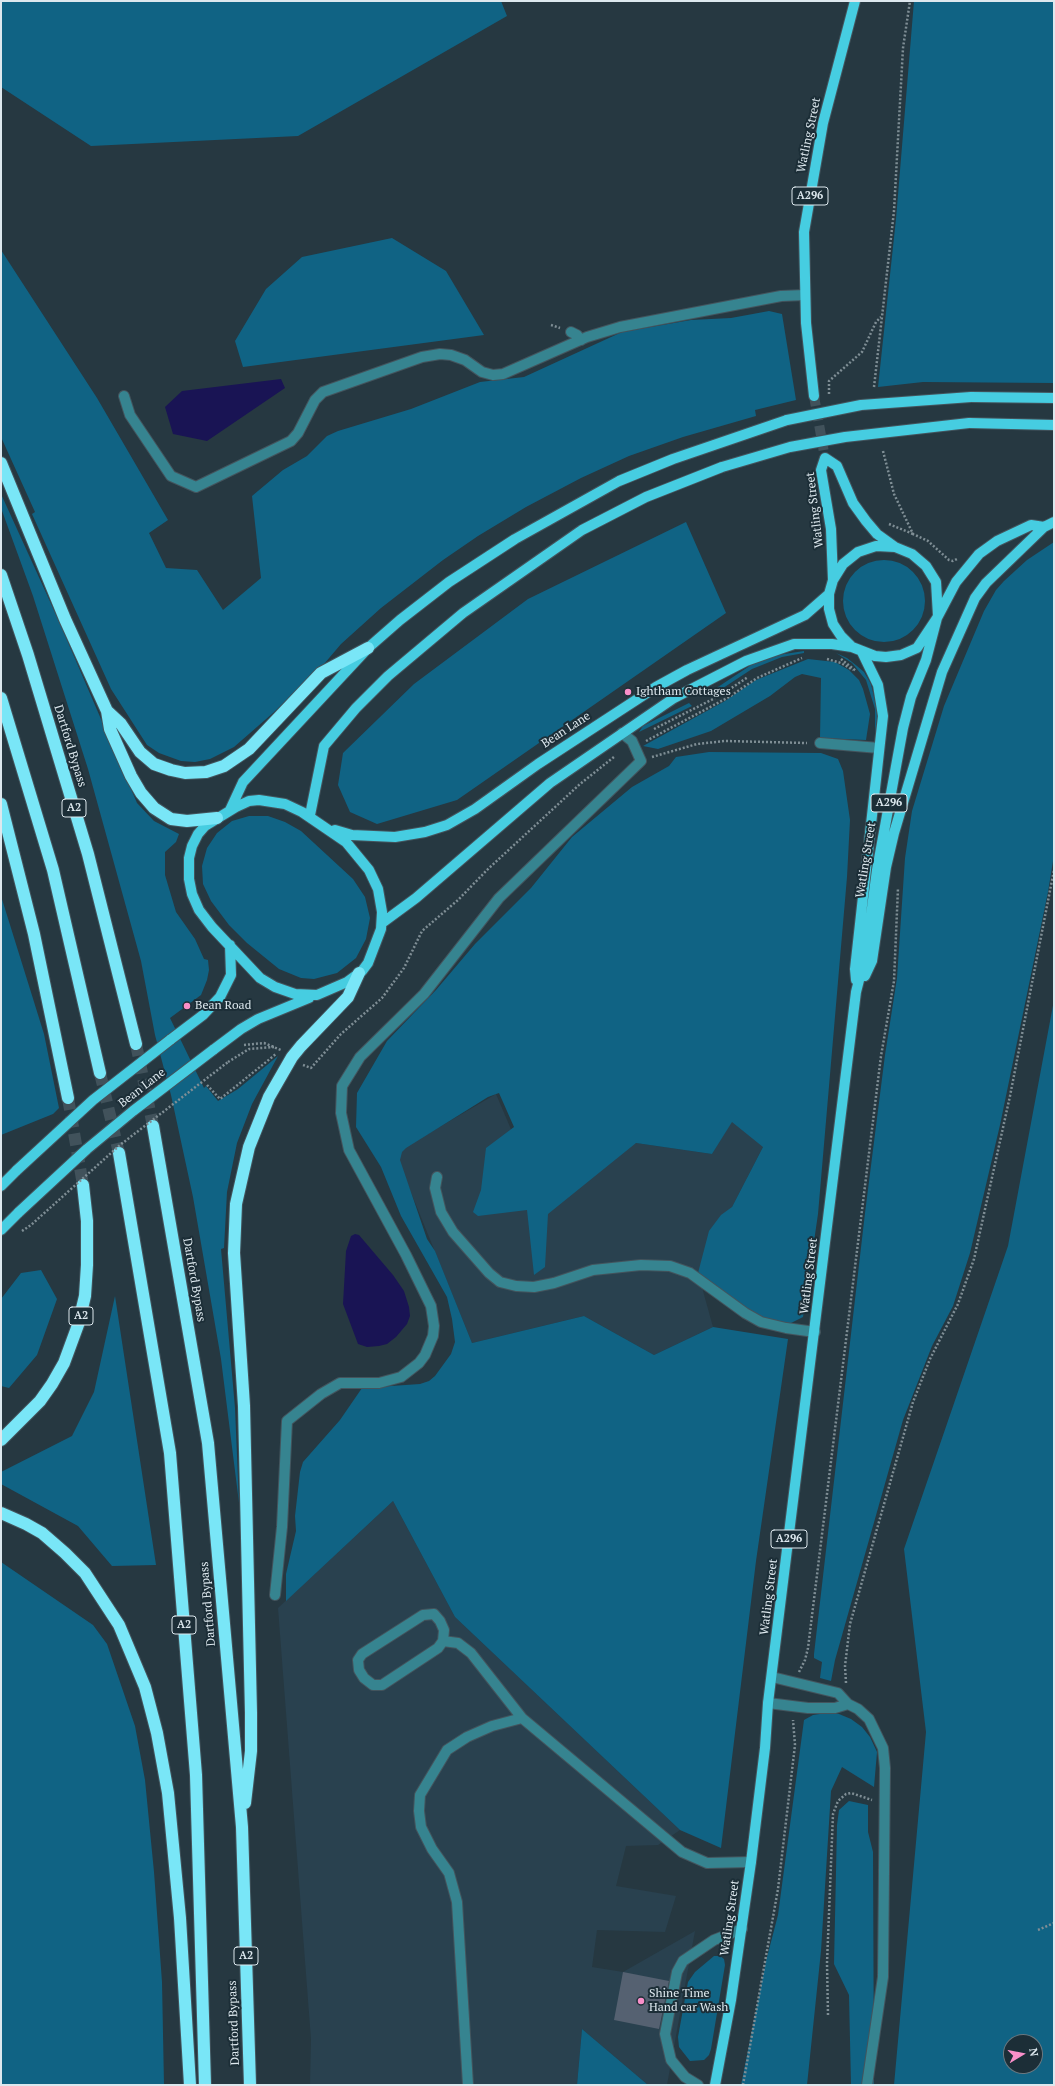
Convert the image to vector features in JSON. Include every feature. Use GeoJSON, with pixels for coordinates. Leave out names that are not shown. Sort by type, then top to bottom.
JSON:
{"type":"FeatureCollection","features":[{"type":"Feature","properties":{"kind":"highway"},"geometry":{"type":"LineString","coordinates":[[1,463],[65,619],[107,711],[110,728],[131,776],[141,793],[154,808],[167,817],[179,821],[217,818]]}},
{"type":"Feature","properties":{"kind":"highway","name":"Dartford Bypass"},"geometry":{"type":"LineString","coordinates":[[1,575],[28,655],[88,854],[136,1044]]}},
{"type":"Feature","properties":{"kind":"highway"},"geometry":{"type":"LineString","coordinates":[[107,711],[121,724],[140,752],[154,764],[179,772],[206,772],[224,766],[249,749],[322,673],[368,648]]}},
{"type":"Feature","properties":{"kind":"highway"},"geometry":{"type":"LineString","coordinates":[[1,698],[53,870],[100,1073]]}},
{"type":"Feature","properties":{"kind":"highway"},"geometry":{"type":"LineString","coordinates":[[1,804],[34,934],[68,1098]]}},
{"type":"Feature","properties":{"kind":"highway"},"geometry":{"type":"LineString","coordinates":[[242,1826],[251,1751],[251,1713],[244,1406],[234,1253],[236,1204],[249,1147],[272,1092],[301,1046],[348,997],[359,973]]}},
{"type":"Feature","properties":{"kind":"highway","name":"Dartford Bypass"},"geometry":{"type":"LineString","coordinates":[[153,1126],[208,1443],[242,1826],[250,2085]]}},
{"type":"Feature","properties":{"kind":"highway","name":"A2"},"geometry":{"type":"LineString","coordinates":[[119,1153],[170,1453],[196,1775],[205,2085]]}},
{"type":"Feature","properties":{"kind":"highway","name":"A2"},"geometry":{"type":"LineString","coordinates":[[1,1440],[13,1426],[40,1401],[52,1384],[64,1363],[78,1325],[84,1296],[87,1265],[87,1221],[83,1185]]}},
{"type":"Feature","properties":{"kind":"highway"},"geometry":{"type":"LineString","coordinates":[[1,1428],[13,1426]]}},
{"type":"Feature","properties":{"kind":"highway"},"geometry":{"type":"LineString","coordinates":[[1,1514],[42,1533],[85,1573],[120,1625],[143,1681],[157,1734],[168,1793],[180,1918],[190,2085]]}},
{"type":"Feature","properties":{"kind":"main road","name":"Watling Street"},"geometry":{"type":"LineString","coordinates":[[814,396],[808,346],[805,295],[804,232],[823,123],[855,1]]}},
{"type":"Feature","properties":{"kind":"main road"},"geometry":{"type":"LineString","coordinates":[[230,810],[243,782],[368,648],[400,620],[449,582],[515,539],[619,481],[673,459],[787,420],[861,405],[971,397],[1054,398]]}},
{"type":"Feature","properties":{"kind":"main road"},"geometry":{"type":"LineString","coordinates":[[310,816],[324,746],[356,708],[388,676],[463,612],[582,530],[646,497],[722,467],[790,447],[845,437],[969,423],[1054,425]]}},
{"type":"Feature","properties":{"kind":"main road","name":"Watling Street"},"geometry":{"type":"LineString","coordinates":[[833,580],[831,529],[821,470],[825,458],[837,466],[853,503],[866,522],[877,534],[895,547]]}},
{"type":"Feature","properties":{"kind":"main road"},"geometry":{"type":"LineString","coordinates":[[856,992],[872,961],[885,874],[894,833],[942,672],[979,593],[986,583],[1044,527],[1054,522]]}},
{"type":"Feature","properties":{"kind":"main road"},"geometry":{"type":"LineString","coordinates":[[382,923],[416,898],[550,783],[674,698],[746,661],[794,644],[832,644],[852,647],[862,652],[886,657],[901,656],[911,652],[917,648],[937,617],[956,582],[979,554],[997,541],[1031,525],[1044,527]]}},
{"type":"Feature","properties":{"kind":"main road"},"geometry":{"type":"LineString","coordinates":[[852,647],[841,636],[833,624],[829,609],[829,594],[833,580],[843,564],[858,552],[876,546],[895,547],[912,554],[926,566],[936,582],[937,617]]}},
{"type":"Feature","properties":{"kind":"main road","name":"Bean Lane"},"geometry":{"type":"LineString","coordinates":[[310,816],[330,828],[352,835],[401,836],[441,827],[475,809],[538,764],[656,687],[687,670],[805,615],[829,594]]}},
{"type":"Feature","properties":{"kind":"main road","name":"Watling Street"},"geometry":{"type":"LineString","coordinates":[[715,2085],[742,1929],[766,1748],[768,1703],[856,992],[866,953],[877,870],[903,728],[911,697],[926,660],[937,617]]}},
{"type":"Feature","properties":{"kind":"main road","name":"Watling Street"},"geometry":{"type":"LineString","coordinates":[[856,992],[855,969],[883,716],[881,696],[878,685],[862,652]]}},
{"type":"Feature","properties":{"kind":"main road"},"geometry":{"type":"LineString","coordinates":[[317,995],[295,994],[268,983],[255,973],[212,927],[200,910],[192,894],[189,880],[189,858],[195,840],[202,829],[230,810],[249,801],[264,800],[285,804],[310,816],[346,842],[369,870],[379,895],[382,923]]}},
{"type":"Feature","properties":{"kind":"main road","name":"Bean Lane"},"geometry":{"type":"LineString","coordinates":[[1,1230],[87,1149],[133,1111],[213,1050],[258,1018],[293,1003],[340,986],[359,973],[373,954],[382,923]]}},
{"type":"Feature","properties":{"kind":"main road","name":"Bean Lane"},"geometry":{"type":"LineString","coordinates":[[1,1186],[93,1100],[211,1009],[220,997],[231,975],[230,945]]}},
{"type":"Feature","properties":{"kind":"lane"},"geometry":{"type":"LineString","coordinates":[[124,396],[130,416],[171,476],[196,487],[291,441],[298,433],[318,396],[323,392],[422,357],[440,354],[458,357],[487,373],[503,374],[602,332],[644,322],[781,296],[805,295]]}},
{"type":"Feature","properties":{"kind":"lane"},"geometry":{"type":"LineString","coordinates":[[571,332],[577,335],[581,340]]}},
{"type":"Feature","properties":{"kind":"lane"},"geometry":{"type":"LineString","coordinates":[[276,1595],[282,1527],[287,1421],[321,1394],[340,1383],[379,1383],[401,1377],[419,1363],[425,1355],[433,1336],[433,1316],[431,1306],[406,1255],[357,1167],[348,1146],[341,1114],[341,1091],[344,1081],[352,1067],[368,1048],[426,991],[499,898],[642,761],[633,745],[622,733]]}},
{"type":"Feature","properties":{"kind":"lane"},"geometry":{"type":"LineString","coordinates":[[820,743],[880,748]]}},
{"type":"Feature","properties":{"kind":"lane"},"geometry":{"type":"LineString","coordinates":[[436,1177],[435,1188],[441,1212],[458,1238],[489,1274],[500,1282],[516,1286],[534,1287],[554,1283],[593,1270],[641,1265],[670,1266],[690,1273],[750,1316],[771,1325],[815,1332]]}},
{"type":"Feature","properties":{"kind":"lane"},"geometry":{"type":"LineString","coordinates":[[434,1614],[440,1621],[444,1630],[443,1641],[438,1648],[382,1685],[373,1685],[364,1678],[359,1670],[358,1660],[362,1654],[423,1615],[434,1614]]}},
{"type":"Feature","properties":{"kind":"lane"},"geometry":{"type":"LineString","coordinates":[[443,1641],[458,1643],[471,1653],[522,1718],[682,1852],[707,1863],[751,1862]]}},
{"type":"Feature","properties":{"kind":"lane"},"geometry":{"type":"LineString","coordinates":[[772,1677],[838,1692],[848,1704],[864,1713],[875,1728],[881,1742],[885,1760],[883,1977],[867,2085]]}},
{"type":"Feature","properties":{"kind":"lane"},"geometry":{"type":"LineString","coordinates":[[768,1703],[808,1708],[836,1708],[848,1704]]}},
{"type":"Feature","properties":{"kind":"lane"},"geometry":{"type":"LineString","coordinates":[[468,2085],[457,1902],[449,1873],[432,1849],[421,1827],[419,1811],[420,1795],[447,1750],[467,1737],[492,1726],[522,1718]]}},
{"type":"Feature","properties":{"kind":"lane"},"geometry":{"type":"LineString","coordinates":[[698,2085],[685,2077],[671,2060],[665,2034],[677,1972],[683,1961],[714,1940],[742,1929]]}},
{"type":"Feature","properties":{"kind":"path"},"geometry":{"type":"LineString","coordinates":[[874,387],[894,211],[903,48],[910,1]]}},
{"type":"Feature","properties":{"kind":"path"},"geometry":{"type":"LineString","coordinates":[[830,394],[829,381],[862,352],[875,324],[882,317]]}},
{"type":"Feature","properties":{"kind":"path"},"geometry":{"type":"LineString","coordinates":[[884,451],[894,494],[913,534]]}},
{"type":"Feature","properties":{"kind":"path"},"geometry":{"type":"LineString","coordinates":[[886,522],[898,529],[928,541],[951,561],[960,556]]}},
{"type":"Feature","properties":{"kind":"path"},"geometry":{"type":"LineString","coordinates":[[309,1068],[313,1067],[341,1034],[382,998],[404,968],[422,931],[458,900],[488,869],[574,789],[633,745],[688,720],[757,678],[806,656],[790,659]]}},
{"type":"Feature","properties":{"kind":"path"},"geometry":{"type":"LineString","coordinates":[[826,657],[842,660],[857,672]]}},
{"type":"Feature","properties":{"kind":"path"},"geometry":{"type":"LineString","coordinates":[[652,730],[721,694],[754,673]]}},
{"type":"Feature","properties":{"kind":"path"},"geometry":{"type":"LineString","coordinates":[[642,761],[684,748],[718,742],[820,743]]}},
{"type":"Feature","properties":{"kind":"path"},"geometry":{"type":"LineString","coordinates":[[848,1704],[845,1666],[850,1624],[913,1402],[932,1354],[958,1304],[974,1259],[1010,1096],[1054,870]]}},
{"type":"Feature","properties":{"kind":"path"},"geometry":{"type":"LineString","coordinates":[[801,1666],[806,1660],[808,1648],[881,1056],[894,981],[898,883]]}},
{"type":"Feature","properties":{"kind":"path"},"geometry":{"type":"LineString","coordinates":[[22,1231],[32,1225],[120,1145],[228,1062],[249,1049],[275,1047],[270,1044],[257,1043],[241,1046]]}},
{"type":"Feature","properties":{"kind":"path"},"geometry":{"type":"LineString","coordinates":[[207,1085],[220,1098],[275,1055],[279,1049]]}},
{"type":"Feature","properties":{"kind":"path"},"geometry":{"type":"LineString","coordinates":[[743,2085],[778,1889],[795,1745]]}},
{"type":"Feature","properties":{"kind":"path"},"geometry":{"type":"LineString","coordinates":[[828,2015],[827,1963],[834,1809],[841,1798],[848,1794],[885,1801]]}},
{"type":"Feature","properties":{"kind":"path"},"geometry":{"type":"LineString","coordinates":[[1038,1930],[1054,1923]]}},
{"type":"Feature","properties":{"kind":"shaded area"},"geometry":{"type":"Polygon","coordinates":[[[1,1],[501,1],[507,16],[298,136],[91,146],[1,87],[1,1]]]}},
{"type":"Feature","properties":{"kind":"shaded area"},"geometry":{"type":"Polygon","coordinates":[[[914,1],[1054,1],[1054,383],[923,382],[878,387],[896,219],[914,1]]]}},
{"type":"Feature","properties":{"kind":"shaded area"},"geometry":{"type":"Polygon","coordinates":[[[392,238],[446,271],[484,335],[243,367],[235,341],[266,289],[302,257],[392,238]]]}},
{"type":"Feature","properties":{"kind":"shaded area"},"geometry":{"type":"Polygon","coordinates":[[[1,250],[97,398],[168,520],[149,533],[166,568],[197,570],[223,610],[261,578],[252,496],[283,470],[307,456],[327,436],[338,431],[411,409],[480,382],[524,377],[622,332],[691,320],[731,318],[769,311],[782,314],[796,400],[755,410],[756,416],[683,437],[629,456],[581,478],[526,507],[478,536],[443,560],[381,608],[341,644],[324,664],[273,713],[234,747],[210,759],[195,762],[181,761],[159,753],[147,745],[111,689],[32,514],[35,512],[1,437],[1,250]]]}},
{"type":"Feature","properties":{"kind":"shaded area"},"geometry":{"type":"Polygon","coordinates":[[[281,379],[285,388],[207,441],[173,434],[165,407],[182,391],[281,379]]]}},
{"type":"Feature","properties":{"kind":"shaded area"},"geometry":{"type":"Polygon","coordinates":[[[1,494],[58,619],[137,803],[154,821],[179,834],[176,842],[165,852],[165,875],[176,912],[195,939],[204,959],[208,960],[209,970],[201,995],[170,1018],[204,1088],[206,1086],[218,1101],[238,1089],[278,1056],[252,1104],[237,1143],[227,1192],[224,1248],[221,1249],[235,1408],[239,1503],[221,1359],[193,1197],[171,1095],[155,1035],[141,961],[88,769],[33,596],[1,508],[1,494]]]}},
{"type":"Feature","properties":{"kind":"shaded area"},"geometry":{"type":"Polygon","coordinates":[[[686,522],[726,613],[457,800],[377,824],[350,812],[338,785],[343,753],[414,684],[528,599],[686,522]]]}},
{"type":"Feature","properties":{"kind":"shaded area"},"geometry":{"type":"Polygon","coordinates":[[[1054,542],[1054,855],[1048,892],[1000,1125],[970,1253],[953,1306],[932,1346],[903,1420],[835,1660],[831,1681],[820,1678],[822,1662],[814,1658],[814,1654],[865,1213],[885,1055],[897,978],[905,858],[912,811],[944,706],[984,611],[996,590],[1004,581],[1027,560],[1054,542]]]}},
{"type":"Feature","properties":{"kind":"shaded area"},"geometry":{"type":"Polygon","coordinates":[[[884,560],[900,564],[913,572],[921,585],[925,601],[921,617],[913,630],[900,638],[884,642],[868,638],[855,630],[847,617],[843,601],[847,585],[855,572],[868,564],[884,560]]]}},
{"type":"Feature","properties":{"kind":"shaded area"},"geometry":{"type":"Polygon","coordinates":[[[804,651],[804,653],[782,657],[752,669],[710,696],[709,693],[751,665],[778,655],[804,651]]]}},
{"type":"Feature","properties":{"kind":"shaded area"},"geometry":{"type":"Polygon","coordinates":[[[836,653],[847,658],[864,672],[871,684],[878,714],[875,732],[875,709],[866,680],[852,663],[836,653]]]}},
{"type":"Feature","properties":{"kind":"shaded area"},"geometry":{"type":"Polygon","coordinates":[[[808,659],[835,662],[849,670],[859,680],[870,714],[866,740],[820,738],[821,678],[802,674],[795,677],[770,696],[711,731],[658,749],[643,746],[725,701],[756,680],[808,659]]]}},
{"type":"Feature","properties":{"kind":"shaded area"},"geometry":{"type":"Polygon","coordinates":[[[689,703],[692,706],[639,732],[643,726],[689,703]]]}},
{"type":"Feature","properties":{"kind":"shaded area"},"geometry":{"type":"Polygon","coordinates":[[[709,752],[821,753],[838,759],[843,771],[850,820],[847,877],[818,1214],[803,1317],[787,1325],[770,1321],[747,1310],[698,1273],[709,1231],[721,1215],[732,1207],[763,1147],[732,1122],[712,1154],[636,1143],[548,1214],[545,1267],[534,1275],[527,1210],[478,1216],[473,1212],[481,1190],[486,1148],[514,1127],[499,1093],[488,1097],[406,1148],[402,1152],[400,1160],[427,1239],[435,1251],[472,1343],[584,1316],[654,1355],[713,1327],[788,1339],[756,1561],[721,1848],[680,1830],[455,1617],[393,1501],[286,1601],[286,1574],[296,1531],[295,1516],[300,1472],[303,1462],[340,1420],[362,1388],[420,1384],[429,1381],[435,1376],[451,1354],[455,1342],[447,1297],[401,1216],[381,1167],[356,1127],[357,1093],[387,1041],[436,990],[475,944],[531,888],[572,837],[632,787],[669,766],[676,757],[709,752]]]}},
{"type":"Feature","properties":{"kind":"shaded area"},"geometry":{"type":"Polygon","coordinates":[[[249,816],[268,816],[285,822],[301,831],[353,879],[365,897],[370,918],[366,939],[356,958],[337,973],[314,979],[301,978],[279,969],[247,943],[229,925],[211,901],[203,884],[202,866],[207,848],[217,833],[232,821],[249,816]]]}},
{"type":"Feature","properties":{"kind":"shaded area"},"geometry":{"type":"Polygon","coordinates":[[[1,896],[44,1034],[59,1108],[53,1114],[1,1135],[1,896]]]}},
{"type":"Feature","properties":{"kind":"shaded area"},"geometry":{"type":"Polygon","coordinates":[[[1054,1000],[1054,2085],[894,2085],[926,1732],[904,1549],[1008,1246],[1054,1000]]]}},
{"type":"Feature","properties":{"kind":"shaded area"},"geometry":{"type":"Polygon","coordinates":[[[496,1094],[527,1167],[636,1143],[712,1154],[732,1121],[766,1141],[698,1273],[713,1327],[654,1355],[584,1316],[472,1343],[395,1153],[496,1094]]]}},
{"type":"Feature","properties":{"kind":"shaded area"},"geometry":{"type":"Polygon","coordinates":[[[355,1234],[359,1235],[393,1275],[404,1291],[409,1307],[410,1316],[407,1324],[396,1337],[387,1344],[367,1347],[358,1344],[343,1304],[346,1251],[351,1236],[355,1234]]]}},
{"type":"Feature","properties":{"kind":"shaded area"},"geometry":{"type":"Polygon","coordinates":[[[41,1270],[57,1299],[37,1355],[9,1388],[1,1386],[1,1299],[21,1273],[41,1270]]]}},
{"type":"Feature","properties":{"kind":"shaded area"},"geometry":{"type":"Polygon","coordinates":[[[115,1296],[156,1565],[112,1566],[78,1526],[1,1484],[1,1472],[72,1436],[94,1392],[115,1296]]]}},
{"type":"Feature","properties":{"kind":"shaded area"},"geometry":{"type":"Polygon","coordinates":[[[393,1501],[455,1617],[680,1830],[658,1845],[626,1846],[616,1886],[676,1896],[665,1932],[597,1930],[592,1967],[623,1972],[695,1931],[667,2085],[648,2085],[582,2029],[577,2085],[310,2085],[311,2039],[278,1608],[393,1501]]]}},
{"type":"Feature","properties":{"kind":"shaded area"},"geometry":{"type":"Polygon","coordinates":[[[1,1562],[93,1625],[107,1644],[135,1726],[145,1780],[154,1872],[162,1982],[164,2085],[1,2085],[1,1562]]]}},
{"type":"Feature","properties":{"kind":"shaded area"},"geometry":{"type":"Polygon","coordinates":[[[826,1713],[839,1714],[851,1719],[862,1727],[870,1737],[877,1752],[874,1787],[842,1767],[831,1791],[821,1951],[807,2085],[741,2085],[766,1961],[778,1915],[804,1720],[813,1715],[826,1713]]]}},
{"type":"Feature","properties":{"kind":"shaded area"},"geometry":{"type":"Polygon","coordinates":[[[849,1801],[868,1805],[868,1832],[873,1852],[874,2085],[851,2085],[849,1995],[834,1964],[837,1825],[839,1810],[849,1801]]]}},
{"type":"Feature","properties":{"kind":"shaded area"},"geometry":{"type":"Polygon","coordinates":[[[714,1956],[720,1956],[724,1959],[725,1965],[711,2049],[709,2055],[704,2060],[690,2061],[679,2047],[678,2037],[688,1982],[695,1972],[714,1956]]]}},
{"type":"Feature","properties":{"kind":"shaded area"},"geometry":{"type":"Polygon","coordinates":[[[582,2029],[648,2085],[577,2085],[582,2029]]]}},
{"type":"Feature","properties":{"kind":"building","name":"Shine Time Hand car Wash"},"geometry":{"type":"Polygon","coordinates":[[[623,1972],[669,1981],[659,2029],[614,2020],[623,1972]]]}},
{"type":"Feature","properties":{"kind":"tunnel"},"geometry":{"type":"LineString","coordinates":[[814,396],[825,458]]}},
{"type":"Feature","properties":{"kind":"tunnel"},"geometry":{"type":"LineString","coordinates":[[136,1044],[153,1126]]}},
{"type":"Feature","properties":{"kind":"tunnel"},"geometry":{"type":"LineString","coordinates":[[100,1073],[119,1153]]}},
{"type":"Feature","properties":{"kind":"tunnel"},"geometry":{"type":"LineString","coordinates":[[68,1098],[83,1185]]}},
{"type":"Feature","properties":{"kind":"place","name":"Ightham Cottages"},"geometry":{"type":"Point","coordinates":[628,692]}},
{"type":"Feature","properties":{"kind":"place","name":"Bean Road"},"geometry":{"type":"Point","coordinates":[187,1006]}},
{"type":"Feature","properties":{"kind":"place","name":"Shine Time Hand car Wash"},"geometry":{"type":"Point","coordinates":[641,2001]}}]}
